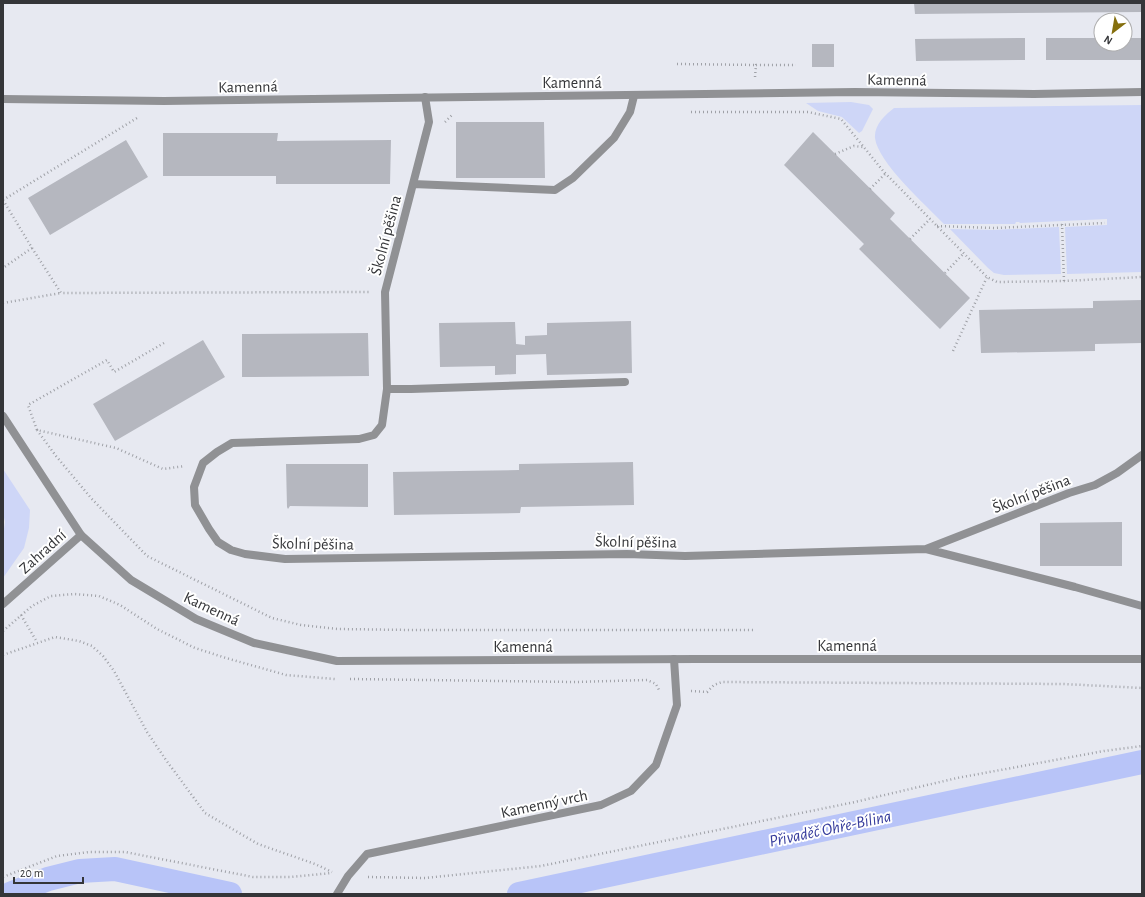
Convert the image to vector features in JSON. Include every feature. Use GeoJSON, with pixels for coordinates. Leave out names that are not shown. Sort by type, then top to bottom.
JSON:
{"type":"FeatureCollection","features":[{"type":"Feature","properties":{"kind":"street","name":"Kamenná"},"geometry":{"type":"LineString","coordinates":[[3,99],[164,101],[855,92],[1034,94],[1142,92]]}},
{"type":"Feature","properties":{"kind":"street"},"geometry":{"type":"LineString","coordinates":[[413,184],[555,190],[574,178],[614,138],[630,112],[634,96]]}},
{"type":"Feature","properties":{"kind":"street","name":"Školní pěšina"},"geometry":{"type":"LineString","coordinates":[[425,97],[429,122],[385,292],[387,388],[382,425],[374,435],[359,439],[232,443],[217,452],[203,463],[194,487],[195,505],[208,529],[218,542],[231,550],[245,554],[285,559],[627,554],[685,556],[926,549],[1075,587],[1142,606]]}},
{"type":"Feature","properties":{"kind":"street"},"geometry":{"type":"LineString","coordinates":[[387,388],[419,389],[625,382]]}},
{"type":"Feature","properties":{"kind":"street","name":"Kamenná"},"geometry":{"type":"LineString","coordinates":[[3,416],[81,535],[131,580],[196,619],[254,643],[337,660],[1142,659]]}},
{"type":"Feature","properties":{"kind":"street","name":"Školní pěšina"},"geometry":{"type":"LineString","coordinates":[[926,549],[1069,493],[1095,485],[1117,473],[1142,455]]}},
{"type":"Feature","properties":{"kind":"street","name":"Zahradní"},"geometry":{"type":"LineString","coordinates":[[5,602],[81,535]]}},
{"type":"Feature","properties":{"kind":"street","name":"Kamenný vrch"},"geometry":{"type":"LineString","coordinates":[[337,894],[348,876],[367,854],[601,805],[631,791],[656,765],[678,705],[674,659]]}},
{"type":"Feature","properties":{"kind":"path"},"geometry":{"type":"LineString","coordinates":[[677,64],[796,65]]}},
{"type":"Feature","properties":{"kind":"path"},"geometry":{"type":"LineString","coordinates":[[755,94],[756,65]]}},
{"type":"Feature","properties":{"kind":"path"},"geometry":{"type":"LineString","coordinates":[[684,112],[808,112],[840,119],[885,174],[988,277],[996,282],[1064,281],[1142,277]]}},
{"type":"Feature","properties":{"kind":"path"},"geometry":{"type":"LineString","coordinates":[[443,129],[445,122],[454,113]]}},
{"type":"Feature","properties":{"kind":"path"},"geometry":{"type":"LineString","coordinates":[[61,293],[3,200],[138,117]]}},
{"type":"Feature","properties":{"kind":"path"},"geometry":{"type":"LineString","coordinates":[[835,154],[854,146],[864,148]]}},
{"type":"Feature","properties":{"kind":"path"},"geometry":{"type":"LineString","coordinates":[[870,189],[885,174]]}},
{"type":"Feature","properties":{"kind":"path"},"geometry":{"type":"LineString","coordinates":[[910,239],[930,219]]}},
{"type":"Feature","properties":{"kind":"path"},"geometry":{"type":"LineString","coordinates":[[937,226],[994,228],[1105,223]]}},
{"type":"Feature","properties":{"kind":"path"},"geometry":{"type":"LineString","coordinates":[[1062,224],[1064,281]]}},
{"type":"Feature","properties":{"kind":"path"},"geometry":{"type":"LineString","coordinates":[[3,268],[32,248]]}},
{"type":"Feature","properties":{"kind":"path"},"geometry":{"type":"LineString","coordinates":[[945,273],[964,253]]}},
{"type":"Feature","properties":{"kind":"path"},"geometry":{"type":"LineString","coordinates":[[952,351],[988,277]]}},
{"type":"Feature","properties":{"kind":"path"},"geometry":{"type":"LineString","coordinates":[[3,303],[61,293],[385,292]]}},
{"type":"Feature","properties":{"kind":"path"},"geometry":{"type":"LineString","coordinates":[[164,343],[114,372],[107,360],[28,405],[37,430],[56,456],[91,498],[147,556],[272,618],[338,629],[753,630]]}},
{"type":"Feature","properties":{"kind":"path"},"geometry":{"type":"LineString","coordinates":[[37,430],[116,448],[163,469],[203,463]]}},
{"type":"Feature","properties":{"kind":"path"},"geometry":{"type":"LineString","coordinates":[[5,602],[21,615],[37,642]]}},
{"type":"Feature","properties":{"kind":"path"},"geometry":{"type":"LineString","coordinates":[[3,655],[55,637],[79,641],[92,646],[103,656],[114,671],[155,743],[205,813],[258,844],[315,864],[332,873]]}},
{"type":"Feature","properties":{"kind":"path"},"geometry":{"type":"LineString","coordinates":[[3,877],[57,856],[89,852],[126,852],[253,876],[290,877],[332,873],[348,876],[425,878],[541,866],[855,802],[957,778],[1104,751],[1142,746]]}},
{"type":"Feature","properties":{"kind":"shaded area"},"geometry":{"type":"Polygon","coordinates":[[[851,102],[869,105],[873,109],[862,131],[859,133],[842,117],[818,111],[806,103],[851,102]]]}},
{"type":"Feature","properties":{"kind":"shaded area"},"geometry":{"type":"Polygon","coordinates":[[[1142,105],[1142,272],[1067,274],[1065,227],[1107,225],[1107,219],[1016,222],[1015,224],[944,224],[893,171],[878,148],[875,138],[878,125],[894,108],[1142,105]]]}},
{"type":"Feature","properties":{"kind":"shaded area"},"geometry":{"type":"Polygon","coordinates":[[[1059,227],[1061,274],[1004,275],[994,273],[950,229],[993,230],[1059,227]]]}},
{"type":"Feature","properties":{"kind":"shaded area"},"geometry":{"type":"Polygon","coordinates":[[[3,469],[30,510],[29,528],[24,548],[3,578],[3,535],[5,522],[3,513],[3,469]]]}},
{"type":"Feature","properties":{"kind":"building"},"geometry":{"type":"Polygon","coordinates":[[[914,3],[1142,3],[1142,12],[915,14],[914,3]]]}},
{"type":"Feature","properties":{"kind":"building"},"geometry":{"type":"Polygon","coordinates":[[[1025,38],[1025,60],[916,61],[915,39],[1025,38]]]}},
{"type":"Feature","properties":{"kind":"building"},"geometry":{"type":"Polygon","coordinates":[[[1046,38],[1093,38],[1093,52],[1133,52],[1133,38],[1142,38],[1142,60],[1046,60],[1046,38]]]}},
{"type":"Feature","properties":{"kind":"building"},"geometry":{"type":"Polygon","coordinates":[[[812,44],[834,44],[834,67],[812,67],[812,44]]]}},
{"type":"Feature","properties":{"kind":"building"},"geometry":{"type":"Polygon","coordinates":[[[456,122],[544,122],[545,178],[456,178],[456,122]]]}},
{"type":"Feature","properties":{"kind":"building"},"geometry":{"type":"Polygon","coordinates":[[[813,132],[895,213],[890,219],[970,298],[940,329],[859,249],[864,244],[784,165],[813,132]]]}},
{"type":"Feature","properties":{"kind":"building"},"geometry":{"type":"Polygon","coordinates":[[[163,133],[278,133],[277,141],[391,140],[390,184],[276,184],[276,176],[163,176],[163,133]]]}},
{"type":"Feature","properties":{"kind":"building"},"geometry":{"type":"Polygon","coordinates":[[[126,140],[148,177],[50,235],[28,198],[126,140]]]}},
{"type":"Feature","properties":{"kind":"building"},"geometry":{"type":"Polygon","coordinates":[[[1142,300],[1142,343],[1095,344],[1095,351],[981,353],[979,310],[1093,308],[1093,301],[1142,300]]]}},
{"type":"Feature","properties":{"kind":"building"},"geometry":{"type":"Polygon","coordinates":[[[631,321],[632,373],[547,375],[546,354],[516,355],[516,374],[495,375],[495,366],[440,367],[439,323],[515,322],[516,344],[525,345],[525,336],[547,335],[547,323],[631,321]]]}},
{"type":"Feature","properties":{"kind":"building"},"geometry":{"type":"Polygon","coordinates":[[[368,333],[369,376],[242,377],[242,334],[368,333]]]}},
{"type":"Feature","properties":{"kind":"building"},"geometry":{"type":"Polygon","coordinates":[[[203,340],[225,377],[115,441],[93,404],[203,340]]]}},
{"type":"Feature","properties":{"kind":"building"},"geometry":{"type":"Polygon","coordinates":[[[633,462],[634,505],[521,507],[520,513],[394,515],[393,472],[519,470],[519,464],[633,462]]]}},
{"type":"Feature","properties":{"kind":"building"},"geometry":{"type":"Polygon","coordinates":[[[286,464],[368,464],[368,507],[290,506],[288,509],[286,464]]]}},
{"type":"Feature","properties":{"kind":"building"},"geometry":{"type":"Polygon","coordinates":[[[1122,522],[1122,566],[1040,566],[1040,523],[1122,522]]]}},
{"type":"Feature","properties":{"kind":"waterway","name":"Přivaděč Ohře-Bílina"},"geometry":{"type":"LineString","coordinates":[[519,894],[1142,762]]}},
{"type":"Feature","properties":{"kind":"waterway","name":"Přivaděč Ohře-Bílina"},"geometry":{"type":"LineString","coordinates":[[10,894],[48,879],[80,871],[115,869],[230,894]]}}]}
